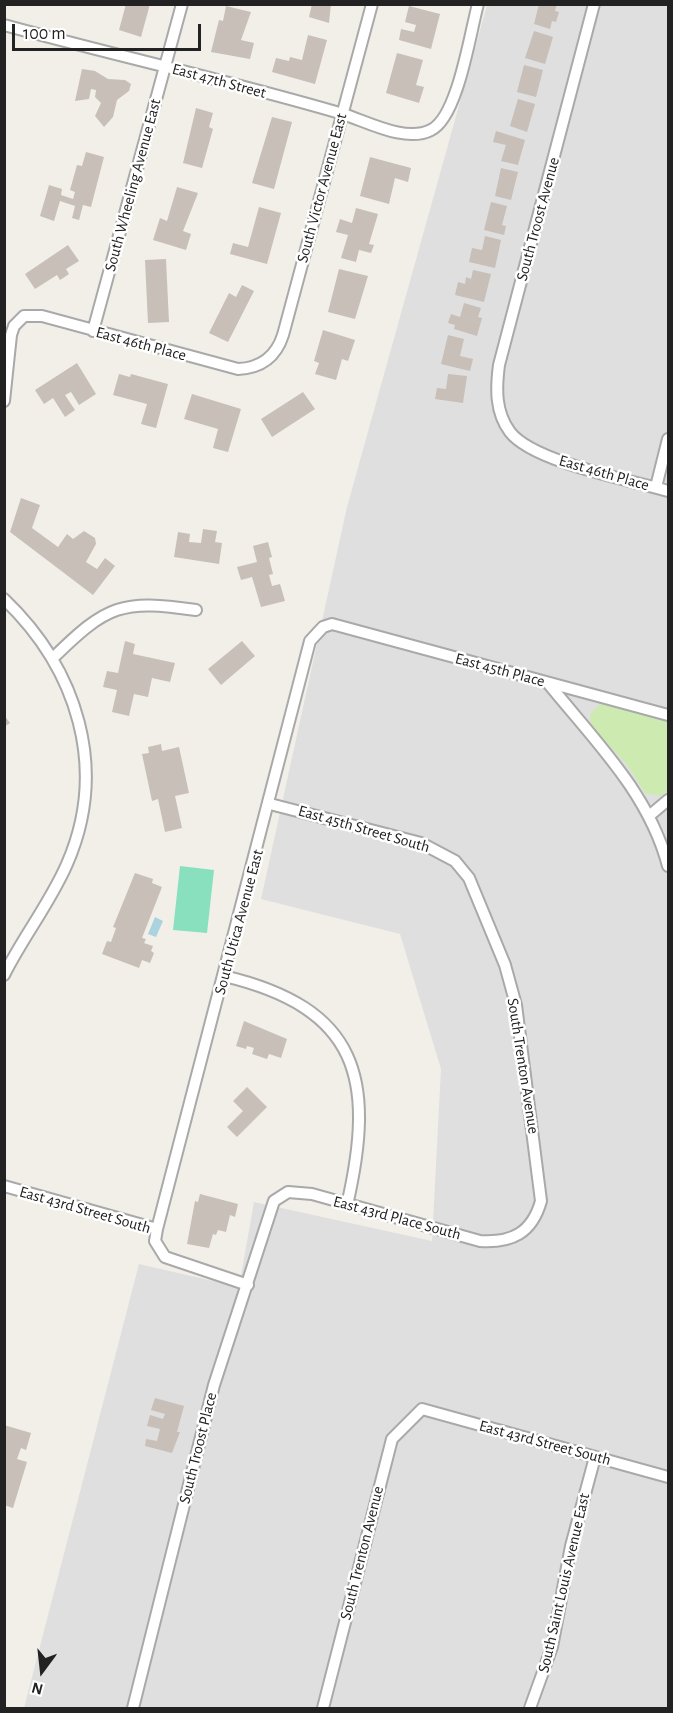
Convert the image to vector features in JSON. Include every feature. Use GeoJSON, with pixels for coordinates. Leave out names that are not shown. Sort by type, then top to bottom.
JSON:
{"type":"FeatureCollection","features":[{"type":"Feature","properties":{"kind":"street","name":"South Wheeling Avenue East"},"geometry":{"type":"LineString","coordinates":[[93,331],[182,4]]}},
{"type":"Feature","properties":{"kind":"street","name":"South Victor Avenue East"},"geometry":{"type":"LineString","coordinates":[[261,364],[273,355],[280,343],[372,4]]}},
{"type":"Feature","properties":{"kind":"street","name":"East 47th Street"},"geometry":{"type":"LineString","coordinates":[[4,25],[165,66],[400,132],[418,133],[433,129],[448,113],[478,4]]}},
{"type":"Feature","properties":{"kind":"street","name":"South Troost Avenue"},"geometry":{"type":"LineString","coordinates":[[510,433],[497,397],[499,365],[594,4]]}},
{"type":"Feature","properties":{"kind":"street","name":"East 46th Place"},"geometry":{"type":"LineString","coordinates":[[4,401],[9,345],[14,326],[21,318],[42,316],[238,369],[261,364]]}},
{"type":"Feature","properties":{"kind":"street","name":"East 46th Place"},"geometry":{"type":"LineString","coordinates":[[510,433],[536,452],[550,458],[669,491]]}},
{"type":"Feature","properties":{"kind":"street"},"geometry":{"type":"LineString","coordinates":[[656,487],[669,439]]}},
{"type":"Feature","properties":{"kind":"street"},"geometry":{"type":"LineString","coordinates":[[4,599],[24,618],[54,657],[77,711],[83,741],[85,794],[76,842],[66,867],[4,975]]}},
{"type":"Feature","properties":{"kind":"street"},"geometry":{"type":"LineString","coordinates":[[54,657],[97,618],[117,608],[135,604],[196,610]]}},
{"type":"Feature","properties":{"kind":"street","name":"East 45th Place"},"geometry":{"type":"LineString","coordinates":[[332,624],[669,715]]}},
{"type":"Feature","properties":{"kind":"street","name":"South Utica Avenue East"},"geometry":{"type":"LineString","coordinates":[[157,1229],[270,804],[310,641],[316,633],[332,624]]}},
{"type":"Feature","properties":{"kind":"street"},"geometry":{"type":"LineString","coordinates":[[548,683],[627,780],[650,816],[669,866]]}},
{"type":"Feature","properties":{"kind":"street"},"geometry":{"type":"LineString","coordinates":[[650,816],[669,800]]}},
{"type":"Feature","properties":{"kind":"street","name":"East 45th Street South"},"geometry":{"type":"LineString","coordinates":[[270,804],[421,843],[455,861]]}},
{"type":"Feature","properties":{"kind":"street","name":"South Trenton Avenue"},"geometry":{"type":"LineString","coordinates":[[455,861],[477,893],[505,965],[516,1005],[541,1194],[538,1213],[533,1222],[516,1238]]}},
{"type":"Feature","properties":{"kind":"street"},"geometry":{"type":"LineString","coordinates":[[224,976],[272,988],[300,1003],[322,1019],[334,1033],[346,1055],[355,1079],[359,1136],[347,1205]]}},
{"type":"Feature","properties":{"kind":"street","name":"East 43rd Street South"},"geometry":{"type":"LineString","coordinates":[[4,1186],[157,1229],[155,1241],[165,1257],[248,1285]]}},
{"type":"Feature","properties":{"kind":"street","name":"East 43rd Place South"},"geometry":{"type":"LineString","coordinates":[[280,1195],[297,1192],[480,1241],[516,1238]]}},
{"type":"Feature","properties":{"kind":"street","name":"South Troost Place"},"geometry":{"type":"LineString","coordinates":[[133,1708],[214,1385],[248,1285],[268,1214],[280,1195]]}},
{"type":"Feature","properties":{"kind":"street","name":"South Trenton Avenue"},"geometry":{"type":"LineString","coordinates":[[323,1708],[392,1439],[422,1409]]}},
{"type":"Feature","properties":{"kind":"street","name":"East 43rd Street South"},"geometry":{"type":"LineString","coordinates":[[422,1409],[669,1477]]}},
{"type":"Feature","properties":{"kind":"street","name":"South Saint Louis Avenue East"},"geometry":{"type":"LineString","coordinates":[[530,1708],[552,1647],[571,1546],[595,1457]]}},
{"type":"Feature","properties":{"kind":"shaded area"},"geometry":{"type":"Polygon","coordinates":[[[487,5],[668,5],[668,1708],[24,1708],[139,1264],[239,1287],[254,1202],[432,1241],[441,1069],[400,934],[261,899],[347,507],[487,5]]]}},
{"type":"Feature","properties":{"kind":"green space"},"geometry":{"type":"Polygon","coordinates":[[[604,704],[668,722],[668,790],[660,796],[645,793],[627,765],[591,725],[590,714],[599,705],[604,704]]]}},
{"type":"Feature","properties":{"kind":"green space"},"geometry":{"type":"Polygon","coordinates":[[[180,866],[214,870],[207,933],[173,930],[180,866]]]}},
{"type":"Feature","properties":{"kind":"water"},"geometry":{"type":"Polygon","coordinates":[[[155,917],[163,921],[156,937],[148,934],[155,917]]]}},
{"type":"Feature","properties":{"kind":"building"},"geometry":{"type":"Polygon","coordinates":[[[126,4],[150,4],[141,37],[119,30],[126,4]]]}},
{"type":"Feature","properties":{"kind":"building"},"geometry":{"type":"Polygon","coordinates":[[[312,4],[331,4],[329,23],[309,17],[312,4]]]}},
{"type":"Feature","properties":{"kind":"building"},"geometry":{"type":"Polygon","coordinates":[[[539,4],[557,4],[555,11],[559,12],[556,22],[552,21],[550,29],[534,24],[539,4]]]}},
{"type":"Feature","properties":{"kind":"building"},"geometry":{"type":"Polygon","coordinates":[[[226,6],[251,12],[241,40],[254,43],[250,59],[211,52],[219,20],[223,21],[226,6]]]}},
{"type":"Feature","properties":{"kind":"building"},"geometry":{"type":"Polygon","coordinates":[[[409,6],[440,14],[431,49],[399,40],[401,29],[414,32],[416,25],[405,22],[409,6]]]}},
{"type":"Feature","properties":{"kind":"building"},"geometry":{"type":"Polygon","coordinates":[[[534,31],[553,37],[545,64],[525,58],[534,31]]]}},
{"type":"Feature","properties":{"kind":"building"},"geometry":{"type":"Polygon","coordinates":[[[308,35],[327,40],[315,84],[272,72],[276,58],[289,61],[290,57],[302,60],[308,35]]]}},
{"type":"Feature","properties":{"kind":"building"},"geometry":{"type":"Polygon","coordinates":[[[397,53],[423,60],[416,85],[424,87],[419,103],[386,93],[397,53]]]}},
{"type":"Feature","properties":{"kind":"building"},"geometry":{"type":"Polygon","coordinates":[[[524,65],[543,70],[536,97],[517,92],[524,65]]]}},
{"type":"Feature","properties":{"kind":"building"},"geometry":{"type":"Polygon","coordinates":[[[82,69],[95,71],[108,79],[125,80],[131,84],[129,91],[117,100],[113,117],[104,127],[95,116],[101,103],[95,97],[96,90],[91,89],[89,99],[75,101],[82,69]]]}},
{"type":"Feature","properties":{"kind":"building"},"geometry":{"type":"Polygon","coordinates":[[[518,99],[535,104],[527,132],[510,126],[518,99]]]}},
{"type":"Feature","properties":{"kind":"building"},"geometry":{"type":"Polygon","coordinates":[[[196,108],[213,113],[209,127],[213,129],[202,168],[183,163],[196,108]]]}},
{"type":"Feature","properties":{"kind":"building"},"geometry":{"type":"Polygon","coordinates":[[[272,117],[292,122],[274,189],[252,183],[272,117]]]}},
{"type":"Feature","properties":{"kind":"building"},"geometry":{"type":"Polygon","coordinates":[[[496,131],[525,140],[518,165],[501,161],[506,145],[493,142],[496,131]]]}},
{"type":"Feature","properties":{"kind":"building"},"geometry":{"type":"Polygon","coordinates":[[[86,152],[104,157],[91,207],[83,205],[79,220],[72,218],[75,206],[60,201],[54,221],[40,216],[49,185],[62,189],[61,195],[73,199],[75,192],[70,190],[77,165],[82,166],[86,152]]]}},
{"type":"Feature","properties":{"kind":"building"},"geometry":{"type":"Polygon","coordinates":[[[370,157],[411,168],[408,182],[395,178],[389,204],[360,196],[370,157]]]}},
{"type":"Feature","properties":{"kind":"building"},"geometry":{"type":"Polygon","coordinates":[[[501,168],[518,172],[511,200],[495,196],[501,168]]]}},
{"type":"Feature","properties":{"kind":"building"},"geometry":{"type":"Polygon","coordinates":[[[177,187],[198,193],[183,231],[191,234],[186,250],[153,240],[160,218],[167,221],[177,187]]]}},
{"type":"Feature","properties":{"kind":"building"},"geometry":{"type":"Polygon","coordinates":[[[491,202],[507,206],[502,225],[506,226],[504,235],[484,230],[491,202]]]}},
{"type":"Feature","properties":{"kind":"building"},"geometry":{"type":"Polygon","coordinates":[[[259,207],[281,213],[267,264],[230,254],[233,243],[248,247],[259,207]]]}},
{"type":"Feature","properties":{"kind":"building"},"geometry":{"type":"Polygon","coordinates":[[[356,208],[378,214],[369,244],[374,245],[371,253],[359,250],[356,262],[341,258],[348,235],[336,232],[340,219],[352,223],[356,208]]]}},
{"type":"Feature","properties":{"kind":"building"},"geometry":{"type":"Polygon","coordinates":[[[485,236],[501,240],[495,268],[469,262],[472,248],[482,250],[485,236]]]}},
{"type":"Feature","properties":{"kind":"building"},"geometry":{"type":"Polygon","coordinates":[[[68,245],[79,261],[66,269],[69,274],[60,280],[57,275],[35,289],[25,274],[68,245]]]}},
{"type":"Feature","properties":{"kind":"building"},"geometry":{"type":"Polygon","coordinates":[[[166,259],[169,322],[148,323],[145,260],[166,259]]]}},
{"type":"Feature","properties":{"kind":"building"},"geometry":{"type":"Polygon","coordinates":[[[339,269],[368,276],[355,319],[328,312],[339,269]]]}},
{"type":"Feature","properties":{"kind":"building"},"geometry":{"type":"Polygon","coordinates":[[[473,270],[491,274],[484,302],[455,295],[458,282],[465,284],[466,277],[471,279],[473,270]]]}},
{"type":"Feature","properties":{"kind":"building"},"geometry":{"type":"Polygon","coordinates":[[[242,285],[254,291],[228,342],[209,333],[229,293],[236,297],[242,285]]]}},
{"type":"Feature","properties":{"kind":"building"},"geometry":{"type":"Polygon","coordinates":[[[464,303],[481,308],[478,317],[482,318],[477,336],[454,329],[455,325],[448,323],[451,314],[460,317],[464,303]]]}},
{"type":"Feature","properties":{"kind":"building"},"geometry":{"type":"Polygon","coordinates":[[[323,330],[355,340],[348,361],[342,359],[336,380],[315,374],[319,363],[314,361],[323,330]]]}},
{"type":"Feature","properties":{"kind":"building"},"geometry":{"type":"Polygon","coordinates":[[[448,335],[464,339],[460,356],[473,359],[470,371],[441,364],[448,335]]]}},
{"type":"Feature","properties":{"kind":"building"},"geometry":{"type":"Polygon","coordinates":[[[77,363],[96,394],[79,405],[71,392],[65,395],[75,410],[65,417],[53,398],[44,404],[35,390],[77,363]]]}},
{"type":"Feature","properties":{"kind":"building"},"geometry":{"type":"Polygon","coordinates":[[[119,374],[130,377],[131,374],[168,384],[156,428],[141,424],[147,404],[113,395],[119,374]]]}},
{"type":"Feature","properties":{"kind":"building"},"geometry":{"type":"Polygon","coordinates":[[[448,374],[467,376],[463,403],[435,399],[437,388],[446,389],[448,374]]]}},
{"type":"Feature","properties":{"kind":"building"},"geometry":{"type":"Polygon","coordinates":[[[303,392],[315,409],[272,437],[261,419],[303,392]]]}},
{"type":"Feature","properties":{"kind":"building"},"geometry":{"type":"Polygon","coordinates":[[[192,394],[241,409],[228,452],[213,448],[218,429],[184,419],[192,394]]]}},
{"type":"Feature","properties":{"kind":"building"},"geometry":{"type":"Polygon","coordinates":[[[21,498],[40,505],[32,528],[58,547],[67,534],[73,539],[84,531],[95,538],[96,544],[86,562],[97,569],[105,558],[115,566],[93,595],[10,532],[21,498]]]}},
{"type":"Feature","properties":{"kind":"building"},"geometry":{"type":"Polygon","coordinates":[[[203,529],[217,531],[215,542],[222,543],[219,564],[174,557],[178,532],[190,534],[189,542],[201,543],[203,529]]]}},
{"type":"Feature","properties":{"kind":"building"},"geometry":{"type":"Polygon","coordinates":[[[268,542],[272,557],[269,558],[273,574],[269,575],[272,586],[280,584],[285,601],[261,607],[252,577],[241,580],[237,567],[257,562],[253,546],[268,542]]]}},
{"type":"Feature","properties":{"kind":"building"},"geometry":{"type":"Polygon","coordinates":[[[125,641],[135,644],[133,654],[175,663],[170,682],[152,678],[148,697],[134,694],[129,716],[112,712],[117,690],[103,687],[107,671],[118,673],[125,641]]]}},
{"type":"Feature","properties":{"kind":"building"},"geometry":{"type":"Polygon","coordinates":[[[242,641],[255,656],[221,685],[208,669],[242,641]]]}},
{"type":"Feature","properties":{"kind":"building"},"geometry":{"type":"Polygon","coordinates":[[[4,715],[10,723],[4,727],[4,715]]]}},
{"type":"Feature","properties":{"kind":"building"},"geometry":{"type":"Polygon","coordinates":[[[161,744],[162,751],[179,747],[189,793],[175,796],[182,828],[165,832],[158,799],[152,801],[142,754],[149,753],[148,747],[161,744]]]}},
{"type":"Feature","properties":{"kind":"building"},"geometry":{"type":"Polygon","coordinates":[[[135,873],[153,879],[152,883],[162,887],[142,938],[146,939],[144,943],[153,946],[151,951],[154,953],[150,963],[142,960],[139,968],[102,954],[107,941],[111,942],[116,928],[113,927],[135,873]]]}},
{"type":"Feature","properties":{"kind":"building"},"geometry":{"type":"Polygon","coordinates":[[[244,1021],[287,1039],[281,1058],[269,1054],[267,1059],[252,1054],[254,1048],[247,1046],[246,1049],[236,1046],[244,1021]]]}},
{"type":"Feature","properties":{"kind":"building"},"geometry":{"type":"Polygon","coordinates":[[[247,1087],[267,1107],[237,1137],[227,1127],[243,1111],[233,1101],[247,1087]]]}},
{"type":"Feature","properties":{"kind":"building"},"geometry":{"type":"Polygon","coordinates":[[[200,1194],[238,1204],[235,1217],[230,1215],[226,1232],[218,1230],[216,1235],[213,1234],[209,1248],[187,1244],[195,1201],[198,1202],[200,1194]]]}},
{"type":"Feature","properties":{"kind":"building"},"geometry":{"type":"Polygon","coordinates":[[[155,1398],[184,1406],[177,1432],[180,1432],[172,1453],[145,1446],[146,1439],[157,1441],[160,1429],[147,1426],[150,1415],[163,1419],[165,1414],[151,1410],[155,1398]]]}},
{"type":"Feature","properties":{"kind":"building"},"geometry":{"type":"Polygon","coordinates":[[[4,1425],[31,1433],[26,1450],[21,1448],[17,1459],[27,1462],[13,1508],[4,1505],[4,1425]]]}}]}
